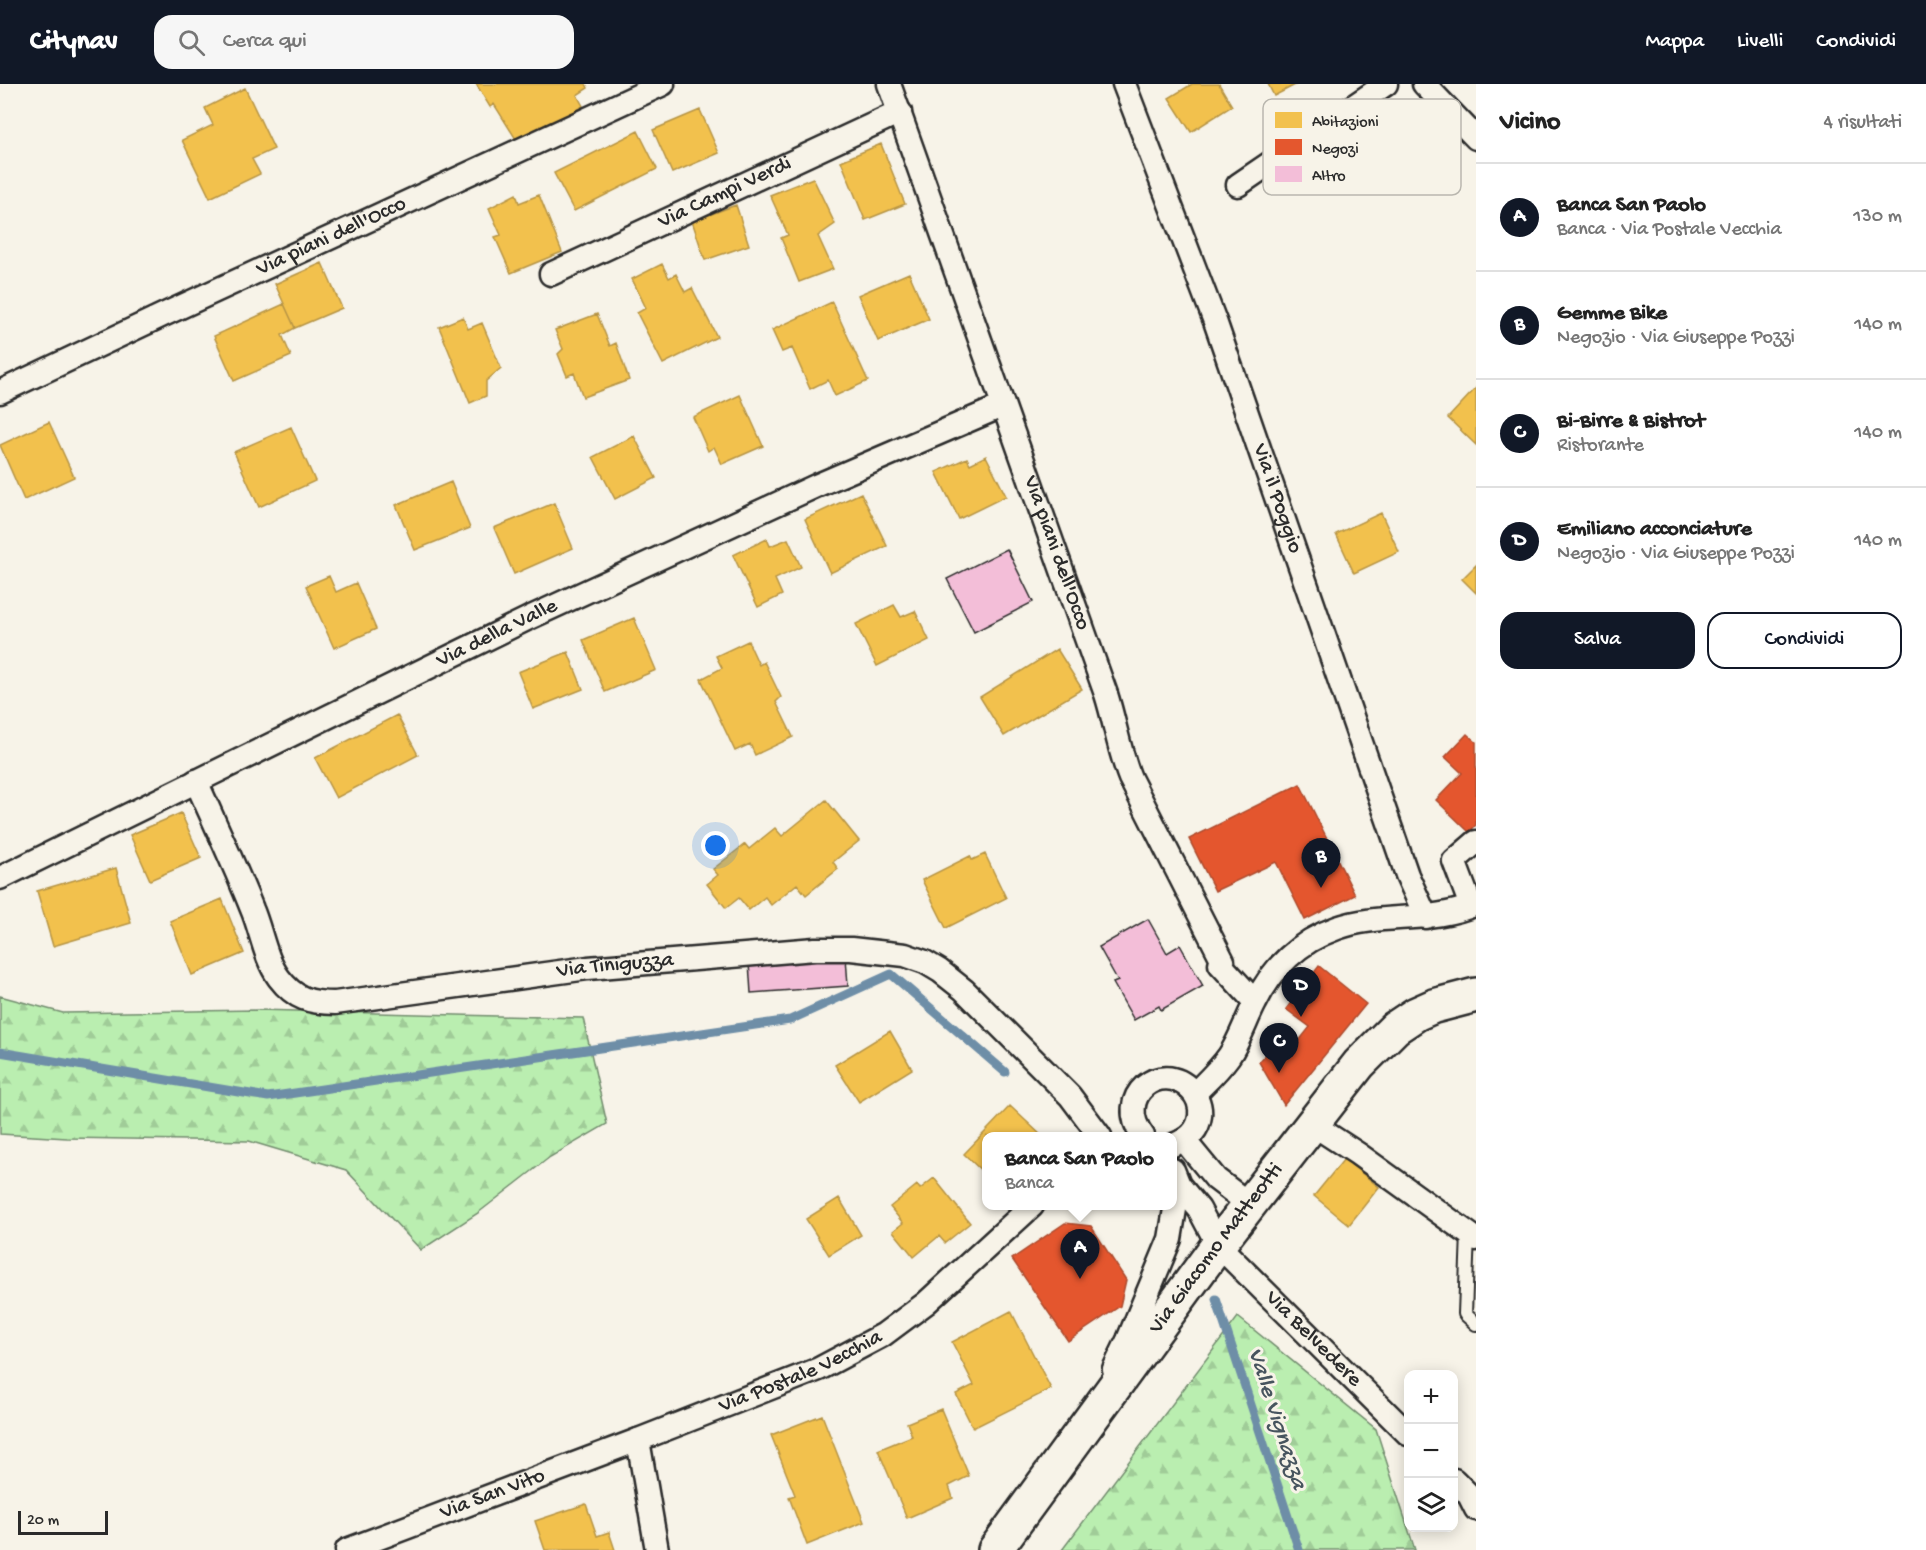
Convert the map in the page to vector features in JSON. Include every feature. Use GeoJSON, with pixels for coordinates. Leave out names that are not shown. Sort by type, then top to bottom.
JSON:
{"type":"FeatureCollection","features":[{"type":"Feature","properties":{"kind":"main road","name":"Via Giacomo Matteotti"},"geometry":{"type":"LineString","coordinates":[[995,1550],[1218,1245],[1359,1064],[1395,1028],[1416,1014],[1434,1006],[1476,995]]}},
{"type":"Feature","properties":{"kind":"street","name":"Via piani dell'Occo"},"geometry":{"type":"LineString","coordinates":[[0,392],[663,84]]}},
{"type":"Feature","properties":{"kind":"street","name":"Via piani dell'Occo"},"geometry":{"type":"LineString","coordinates":[[889,84],[1106,694],[1122,759],[1223,961],[1220,964],[1255,1002]]}},
{"type":"Feature","properties":{"kind":"street","name":"Via il Poggio"},"geometry":{"type":"LineString","coordinates":[[1124,84],[1216,324],[1407,875],[1426,916]]}},
{"type":"Feature","properties":{"kind":"street"},"geometry":{"type":"LineString","coordinates":[[1364,99],[1386,84]]}},
{"type":"Feature","properties":{"kind":"street"},"geometry":{"type":"LineString","coordinates":[[1424,84],[1438,99]]}},
{"type":"Feature","properties":{"kind":"street","name":"Via Campi Verdi"},"geometry":{"type":"LineString","coordinates":[[551,274],[900,112]]}},
{"type":"Feature","properties":{"kind":"street"},"geometry":{"type":"LineString","coordinates":[[1461,122],[1476,138]]}},
{"type":"Feature","properties":{"kind":"street"},"geometry":{"type":"LineString","coordinates":[[1238,185],[1263,168]]}},
{"type":"Feature","properties":{"kind":"street","name":"Via della Valle"},"geometry":{"type":"LineString","coordinates":[[0,878],[529,618],[818,485],[1002,406]]}},
{"type":"Feature","properties":{"kind":"street","name":"Via Tiniguzza"},"geometry":{"type":"LineString","coordinates":[[196,782],[252,907],[278,976],[289,989],[302,998],[316,1003],[335,1003],[588,968],[815,950],[852,949],[905,955],[926,962],[964,990],[1070,1096],[1096,1132]]}},
{"type":"Feature","properties":{"kind":"street"},"geometry":{"type":"LineString","coordinates":[[1195,1093],[1230,1055],[1267,982],[1280,964],[1293,952],[1322,933],[1357,922],[1426,916],[1473,905],[1454,861],[1476,842]]}},
{"type":"Feature","properties":{"kind":"street"},"geometry":{"type":"LineString","coordinates":[[1139,1131],[1133,1115],[1134,1104],[1138,1094],[1146,1086],[1155,1080],[1166,1078],[1187,1085],[1195,1093],[1200,1114],[1193,1134],[1179,1143],[1216,1179],[1249,1204]]}},
{"type":"Feature","properties":{"kind":"street"},"geometry":{"type":"LineString","coordinates":[[1311,1124],[1358,1154],[1472,1236]]}},
{"type":"Feature","properties":{"kind":"street","name":"Via Belvedere"},"geometry":{"type":"LineString","coordinates":[[1177,1178],[1198,1209],[1218,1245],[1404,1430]]}},
{"type":"Feature","properties":{"kind":"street","name":"Via Postale Vecchia"},"geometry":{"type":"LineString","coordinates":[[638,1440],[819,1369],[883,1335],[926,1303],[1028,1210]]}},
{"type":"Feature","properties":{"kind":"street"},"geometry":{"type":"LineString","coordinates":[[1085,1428],[1128,1340],[1170,1239],[1173,1210]]}},
{"type":"Feature","properties":{"kind":"street"},"geometry":{"type":"LineString","coordinates":[[638,1440],[657,1550]]}},
{"type":"Feature","properties":{"kind":"street","name":"Via San Vito"},"geometry":{"type":"LineString","coordinates":[[347,1550],[638,1440]]}},
{"type":"Feature","properties":{"kind":"street"},"geometry":{"type":"LineString","coordinates":[[1458,1484],[1469,1496],[1476,1509]]}},
{"type":"Feature","properties":{"kind":"lane"},"geometry":{"type":"LineString","coordinates":[[1472,1236],[1465,1314],[1476,1324]]}},
{"type":"Feature","properties":{"kind":"green space"},"geometry":{"type":"Polygon","coordinates":[[[0,996],[63,1013],[257,1010],[583,1018],[607,1124],[550,1157],[478,1213],[421,1250],[346,1170],[249,1141],[67,1138],[0,1134],[0,996]]]}},
{"type":"Feature","properties":{"kind":"green space"},"geometry":{"type":"Polygon","coordinates":[[[1238,1317],[1376,1429],[1404,1516],[1404,1532],[1409,1532],[1415,1550],[1062,1550],[1238,1317]]]}},
{"type":"Feature","properties":{"kind":"building: Abitazioni"},"geometry":{"type":"Polygon","coordinates":[[[476,84],[586,84],[588,88],[577,95],[583,106],[519,144],[494,104],[490,107],[476,84]]]}},
{"type":"Feature","properties":{"kind":"building: Abitazioni"},"geometry":{"type":"Polygon","coordinates":[[[1192,84],[1219,84],[1232,106],[1191,132],[1169,98],[1192,84]]]}},
{"type":"Feature","properties":{"kind":"building: Abitazioni"},"geometry":{"type":"Polygon","coordinates":[[[1268,84],[1297,84],[1274,96],[1268,84]]]}},
{"type":"Feature","properties":{"kind":"building: Abitazioni"},"geometry":{"type":"Polygon","coordinates":[[[245,88],[274,149],[252,159],[260,174],[210,198],[182,140],[213,125],[205,108],[245,88]]]}},
{"type":"Feature","properties":{"kind":"building: Abitazioni"},"geometry":{"type":"Polygon","coordinates":[[[700,110],[719,153],[672,173],[653,130],[700,110]]]}},
{"type":"Feature","properties":{"kind":"building: Abitazioni"},"geometry":{"type":"Polygon","coordinates":[[[638,131],[657,169],[574,211],[554,173],[638,131]]]}},
{"type":"Feature","properties":{"kind":"building: Abitazioni"},"geometry":{"type":"Polygon","coordinates":[[[881,144],[905,204],[865,220],[841,161],[881,144]]]}},
{"type":"Feature","properties":{"kind":"building: Abitazioni"},"geometry":{"type":"Polygon","coordinates":[[[813,178],[835,224],[818,236],[833,269],[799,282],[781,238],[788,235],[770,195],[813,178]]]}},
{"type":"Feature","properties":{"kind":"building: Abitazioni"},"geometry":{"type":"Polygon","coordinates":[[[516,194],[519,203],[539,195],[562,252],[511,273],[495,237],[501,235],[489,208],[516,194]]]}},
{"type":"Feature","properties":{"kind":"building: Abitazioni"},"geometry":{"type":"Polygon","coordinates":[[[736,205],[749,245],[705,260],[692,221],[736,205]]]}},
{"type":"Feature","properties":{"kind":"building: Abitazioni"},"geometry":{"type":"Polygon","coordinates":[[[322,263],[342,308],[295,328],[275,284],[322,263]]]}},
{"type":"Feature","properties":{"kind":"building: Abitazioni"},"geometry":{"type":"Polygon","coordinates":[[[662,264],[669,278],[676,274],[685,292],[692,288],[717,337],[663,364],[637,313],[646,308],[632,279],[662,264]]]}},
{"type":"Feature","properties":{"kind":"building: Abitazioni"},"geometry":{"type":"Polygon","coordinates":[[[909,273],[929,319],[878,341],[858,295],[909,273]]]}},
{"type":"Feature","properties":{"kind":"building: Abitazioni"},"geometry":{"type":"Polygon","coordinates":[[[832,302],[868,381],[835,396],[828,380],[810,389],[792,348],[782,352],[772,330],[832,302]]]}},
{"type":"Feature","properties":{"kind":"building: Abitazioni"},"geometry":{"type":"Polygon","coordinates":[[[284,304],[295,328],[282,335],[291,356],[234,381],[214,336],[284,304]]]}},
{"type":"Feature","properties":{"kind":"building: Abitazioni"},"geometry":{"type":"Polygon","coordinates":[[[597,314],[610,346],[616,343],[629,380],[583,397],[574,373],[567,376],[558,354],[563,349],[555,330],[597,314]]]}},
{"type":"Feature","properties":{"kind":"building: Abitazioni"},"geometry":{"type":"Polygon","coordinates":[[[463,317],[468,329],[482,323],[501,368],[486,381],[486,396],[470,403],[439,327],[463,317]]]}},
{"type":"Feature","properties":{"kind":"building: Abitazioni"},"geometry":{"type":"Polygon","coordinates":[[[1476,388],[1476,445],[1448,418],[1476,388]]]}},
{"type":"Feature","properties":{"kind":"building: Abitazioni"},"geometry":{"type":"Polygon","coordinates":[[[740,395],[763,446],[722,464],[714,447],[708,451],[693,417],[740,395]]]}},
{"type":"Feature","properties":{"kind":"building: Abitazioni"},"geometry":{"type":"Polygon","coordinates":[[[49,422],[74,477],[24,500],[0,445],[49,422]]]}},
{"type":"Feature","properties":{"kind":"building: Abitazioni"},"geometry":{"type":"Polygon","coordinates":[[[291,427],[315,481],[259,507],[234,452],[291,427]]]}},
{"type":"Feature","properties":{"kind":"building: Abitazioni"},"geometry":{"type":"Polygon","coordinates":[[[634,436],[656,478],[615,499],[593,457],[634,436]]]}},
{"type":"Feature","properties":{"kind":"building: Abitazioni"},"geometry":{"type":"Polygon","coordinates":[[[986,456],[1006,496],[959,519],[936,472],[967,458],[970,464],[986,456]]]}},
{"type":"Feature","properties":{"kind":"building: Abitazioni"},"geometry":{"type":"Polygon","coordinates":[[[451,482],[470,528],[415,550],[396,505],[451,482]]]}},
{"type":"Feature","properties":{"kind":"building: Abitazioni"},"geometry":{"type":"Polygon","coordinates":[[[861,493],[887,546],[830,573],[805,519],[861,493]]]}},
{"type":"Feature","properties":{"kind":"building: Abitazioni"},"geometry":{"type":"Polygon","coordinates":[[[554,503],[573,548],[514,574],[494,528],[554,503]]]}},
{"type":"Feature","properties":{"kind":"building: Abitazioni"},"geometry":{"type":"Polygon","coordinates":[[[1381,513],[1399,552],[1354,573],[1336,534],[1381,513]]]}},
{"type":"Feature","properties":{"kind":"building: Abitazioni"},"geometry":{"type":"Polygon","coordinates":[[[767,539],[770,546],[788,539],[801,567],[775,579],[782,595],[758,607],[733,555],[767,539]]]}},
{"type":"Feature","properties":{"kind":"building: Abitazioni"},"geometry":{"type":"Polygon","coordinates":[[[1476,565],[1476,593],[1462,579],[1476,565]]]}},
{"type":"Feature","properties":{"kind":"building: Abitazioni"},"geometry":{"type":"Polygon","coordinates":[[[329,576],[336,592],[356,583],[376,629],[334,648],[306,586],[329,576]]]}},
{"type":"Feature","properties":{"kind":"building: Abitazioni"},"geometry":{"type":"Polygon","coordinates":[[[894,605],[901,617],[915,611],[929,640],[877,666],[856,624],[894,605]]]}},
{"type":"Feature","properties":{"kind":"building: Abitazioni"},"geometry":{"type":"Polygon","coordinates":[[[634,618],[656,670],[605,692],[583,640],[634,618]]]}},
{"type":"Feature","properties":{"kind":"building: Abitazioni"},"geometry":{"type":"Polygon","coordinates":[[[748,641],[759,665],[764,662],[781,697],[776,702],[793,737],[755,755],[750,744],[735,751],[701,679],[722,668],[716,656],[748,641]]]}},
{"type":"Feature","properties":{"kind":"building: Abitazioni"},"geometry":{"type":"Polygon","coordinates":[[[1057,649],[1082,689],[1004,736],[980,697],[1057,649]]]}},
{"type":"Feature","properties":{"kind":"building: Abitazioni"},"geometry":{"type":"Polygon","coordinates":[[[568,652],[583,689],[533,709],[518,672],[568,652]]]}},
{"type":"Feature","properties":{"kind":"building: Abitazioni"},"geometry":{"type":"Polygon","coordinates":[[[397,715],[418,755],[336,798],[315,758],[397,715]]]}},
{"type":"Feature","properties":{"kind":"building: Abitazioni"},"geometry":{"type":"Polygon","coordinates":[[[826,800],[859,841],[833,862],[838,869],[806,895],[797,884],[771,905],[765,897],[749,910],[739,898],[726,908],[707,884],[718,875],[713,869],[745,844],[749,849],[775,828],[782,836],[826,800]]]}},
{"type":"Feature","properties":{"kind":"building: Abitazioni"},"geometry":{"type":"Polygon","coordinates":[[[181,813],[201,858],[150,880],[130,835],[181,813]]]}},
{"type":"Feature","properties":{"kind":"building: Abitazioni"},"geometry":{"type":"Polygon","coordinates":[[[985,854],[1006,898],[946,928],[922,880],[970,856],[972,860],[985,854]]]}},
{"type":"Feature","properties":{"kind":"building: Abitazioni"},"geometry":{"type":"Polygon","coordinates":[[[116,868],[131,923],[53,946],[37,891],[116,868]]]}},
{"type":"Feature","properties":{"kind":"building: Abitazioni"},"geometry":{"type":"Polygon","coordinates":[[[222,899],[244,953],[192,975],[170,921],[222,899]]]}},
{"type":"Feature","properties":{"kind":"building: Abitazioni"},"geometry":{"type":"Polygon","coordinates":[[[890,1031],[912,1069],[859,1102],[835,1065],[890,1031]]]}},
{"type":"Feature","properties":{"kind":"building: Abitazioni"},"geometry":{"type":"Polygon","coordinates":[[[1010,1106],[1038,1132],[985,1132],[1010,1106]]]}},
{"type":"Feature","properties":{"kind":"building: Abitazioni"},"geometry":{"type":"Polygon","coordinates":[[[982,1135],[982,1171],[964,1154],[982,1135]]]}},
{"type":"Feature","properties":{"kind":"building: Abitazioni"},"geometry":{"type":"Polygon","coordinates":[[[1344,1159],[1379,1187],[1349,1225],[1314,1196],[1344,1159]]]}},
{"type":"Feature","properties":{"kind":"building: Abitazioni"},"geometry":{"type":"Polygon","coordinates":[[[934,1178],[970,1223],[945,1243],[939,1236],[914,1257],[893,1231],[903,1223],[890,1207],[917,1185],[920,1189],[934,1178]]]}},
{"type":"Feature","properties":{"kind":"building: Abitazioni"},"geometry":{"type":"Polygon","coordinates":[[[839,1198],[861,1235],[829,1255],[806,1219],[839,1198]]]}},
{"type":"Feature","properties":{"kind":"building: Abitazioni"},"geometry":{"type":"Polygon","coordinates":[[[1011,1311],[1051,1389],[973,1428],[956,1394],[974,1385],[952,1342],[1011,1311]]]}},
{"type":"Feature","properties":{"kind":"building: Abitazioni"},"geometry":{"type":"Polygon","coordinates":[[[941,1409],[969,1476],[949,1486],[953,1498],[907,1518],[878,1450],[912,1436],[907,1423],[941,1409]]]}},
{"type":"Feature","properties":{"kind":"building: Abitazioni"},"geometry":{"type":"Polygon","coordinates":[[[822,1415],[864,1522],[807,1545],[789,1497],[795,1495],[771,1435],[822,1415]]]}},
{"type":"Feature","properties":{"kind":"building: Abitazioni"},"geometry":{"type":"Polygon","coordinates":[[[586,1504],[597,1536],[609,1532],[615,1550],[545,1550],[535,1521],[586,1504]]]}},
{"type":"Feature","properties":{"kind":"building: Negozi"},"geometry":{"type":"Polygon","coordinates":[[[1467,734],[1476,742],[1476,825],[1469,832],[1436,800],[1462,773],[1445,757],[1467,734]]]}},
{"type":"Feature","properties":{"kind":"building: Negozi"},"geometry":{"type":"Polygon","coordinates":[[[1300,784],[1355,895],[1305,920],[1276,862],[1215,891],[1189,839],[1300,784]]]}},
{"type":"Feature","properties":{"kind":"building: Negozi"},"geometry":{"type":"Polygon","coordinates":[[[1319,966],[1366,1004],[1284,1105],[1259,1062],[1275,1044],[1287,1056],[1310,1027],[1286,1009],[1319,966]]]}},
{"type":"Feature","properties":{"kind":"building: Negozi"},"geometry":{"type":"Polygon","coordinates":[[[1065,1223],[1091,1226],[1126,1280],[1120,1306],[1068,1341],[1012,1259],[1065,1223]]]}},
{"type":"Feature","properties":{"kind":"building: Altro"},"geometry":{"type":"Polygon","coordinates":[[[1007,549],[1033,602],[974,632],[947,579],[1007,549]]]}},
{"type":"Feature","properties":{"kind":"building: Altro"},"geometry":{"type":"Polygon","coordinates":[[[1148,919],[1167,953],[1180,945],[1203,986],[1161,1010],[1159,1006],[1134,1020],[1113,983],[1118,981],[1099,947],[1148,919]]]}},
{"type":"Feature","properties":{"kind":"building: Altro"},"geometry":{"type":"Polygon","coordinates":[[[846,957],[848,986],[751,993],[749,963],[846,957]]]}},
{"type":"Feature","properties":{"kind":"waterway"},"geometry":{"type":"LineString","coordinates":[[0,1052],[268,1097],[790,1020],[891,974],[1005,1072]]}},
{"type":"Feature","properties":{"kind":"waterway","name":"Valle Vignazza"},"geometry":{"type":"LineString","coordinates":[[1216,1299],[1299,1550]]}},
{"type":"Feature","properties":{"kind":"place","name":"Gemme Bike"},"geometry":{"type":"Point","coordinates":[1321,888]}},
{"type":"Feature","properties":{"kind":"place","name":"Emiliano acconciature"},"geometry":{"type":"Point","coordinates":[1301,1017]}},
{"type":"Feature","properties":{"kind":"place","name":"Bi-Birre & Bistrot"},"geometry":{"type":"Point","coordinates":[1279,1073]}},
{"type":"Feature","properties":{"kind":"place","name":"Banca San Paolo"},"geometry":{"type":"Point","coordinates":[1080,1279]}}]}
